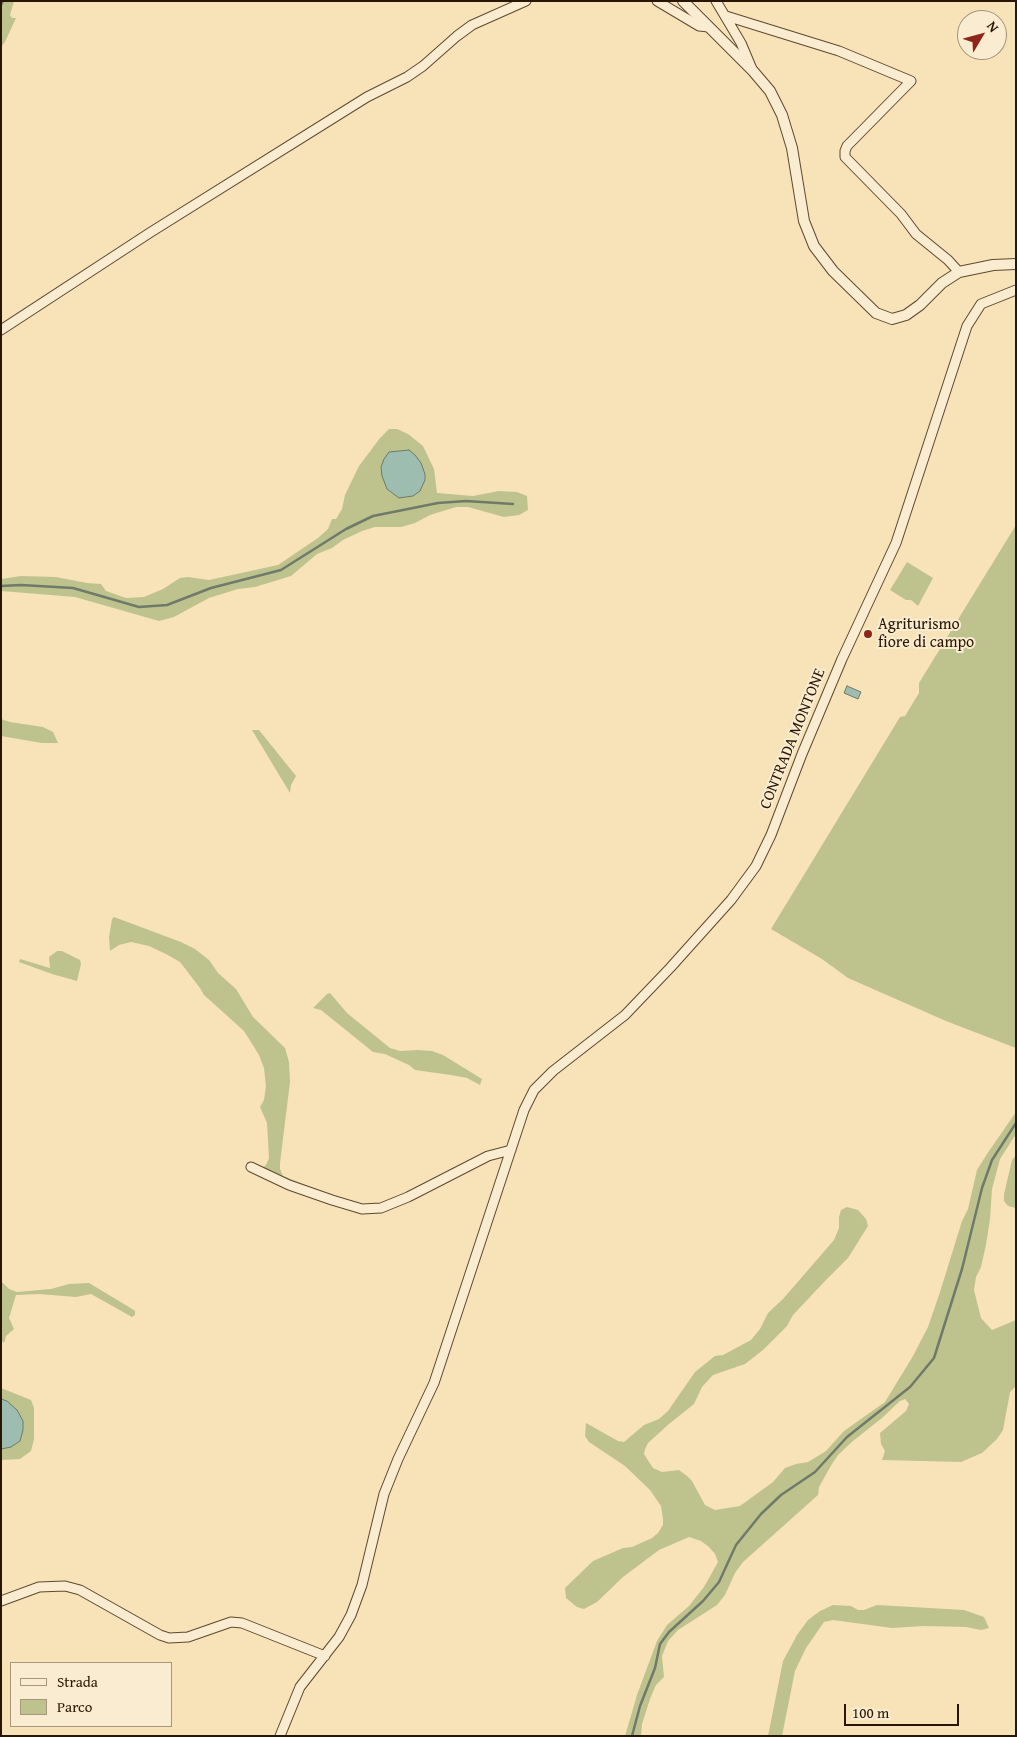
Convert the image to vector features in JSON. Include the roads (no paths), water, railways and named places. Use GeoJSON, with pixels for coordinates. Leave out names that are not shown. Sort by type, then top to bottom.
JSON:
{"type":"FeatureCollection","features":[{"type":"Feature","properties":{"kind":"street"},"geometry":{"type":"LineString","coordinates":[[1,330],[151,232],[325,123],[367,97],[406,77],[423,66],[457,36],[472,26],[526,1]]}},
{"type":"Feature","properties":{"kind":"street"},"geometry":{"type":"LineString","coordinates":[[657,1],[699,26],[709,27]]}},
{"type":"Feature","properties":{"kind":"street"},"geometry":{"type":"LineString","coordinates":[[683,1],[770,91],[782,115],[792,148],[804,221],[814,246],[833,271],[876,312],[892,319],[906,315],[920,305],[942,283],[960,272],[993,265],[1016,264]]}},
{"type":"Feature","properties":{"kind":"street"},"geometry":{"type":"LineString","coordinates":[[716,1],[741,43],[753,72]]}},
{"type":"Feature","properties":{"kind":"street"},"geometry":{"type":"LineString","coordinates":[[726,16],[839,51],[911,81],[847,146],[844,151],[845,157],[901,214],[916,234],[960,272]]}},
{"type":"Feature","properties":{"kind":"street","name":"CONTRADA MONTONE"},"geometry":{"type":"LineString","coordinates":[[280,1736],[300,1687],[325,1656],[347,1622],[358,1596],[384,1494],[398,1459],[434,1383],[524,1110],[534,1090],[553,1071],[625,1015],[731,900],[756,866],[771,835],[802,754],[839,668],[896,543],[967,326],[981,304],[1016,290]]}},
{"type":"Feature","properties":{"kind":"street"},"geometry":{"type":"LineString","coordinates":[[252,1167],[289,1185],[332,1200],[362,1209],[381,1208],[408,1197],[488,1156],[511,1150]]}},
{"type":"Feature","properties":{"kind":"street"},"geometry":{"type":"LineString","coordinates":[[1,1601],[39,1587],[65,1586],[80,1590],[160,1636],[169,1638],[188,1637],[231,1622],[242,1623],[325,1656]]}},
{"type":"Feature","properties":{"kind":"waterway"},"geometry":{"type":"LineString","coordinates":[[1,5],[3,1]]}},
{"type":"Feature","properties":{"kind":"waterway"},"geometry":{"type":"LineString","coordinates":[[1,586],[21,585],[73,588],[139,607],[167,605],[211,588],[281,570],[346,529],[373,516],[438,503],[466,501],[513,504]]}},
{"type":"Feature","properties":{"kind":"waterway"},"geometry":{"type":"LineString","coordinates":[[632,1736],[640,1706],[655,1668],[660,1644],[669,1632],[703,1601],[719,1582],[736,1545],[761,1514],[781,1495],[815,1472],[847,1437],[910,1387],[934,1358],[962,1269],[982,1188],[992,1160],[1016,1123]]}},
{"type":"Feature","properties":{"kind":"place","name":"Agriturismo fiore di campo"},"geometry":{"type":"Point","coordinates":[868,634]}}]}
